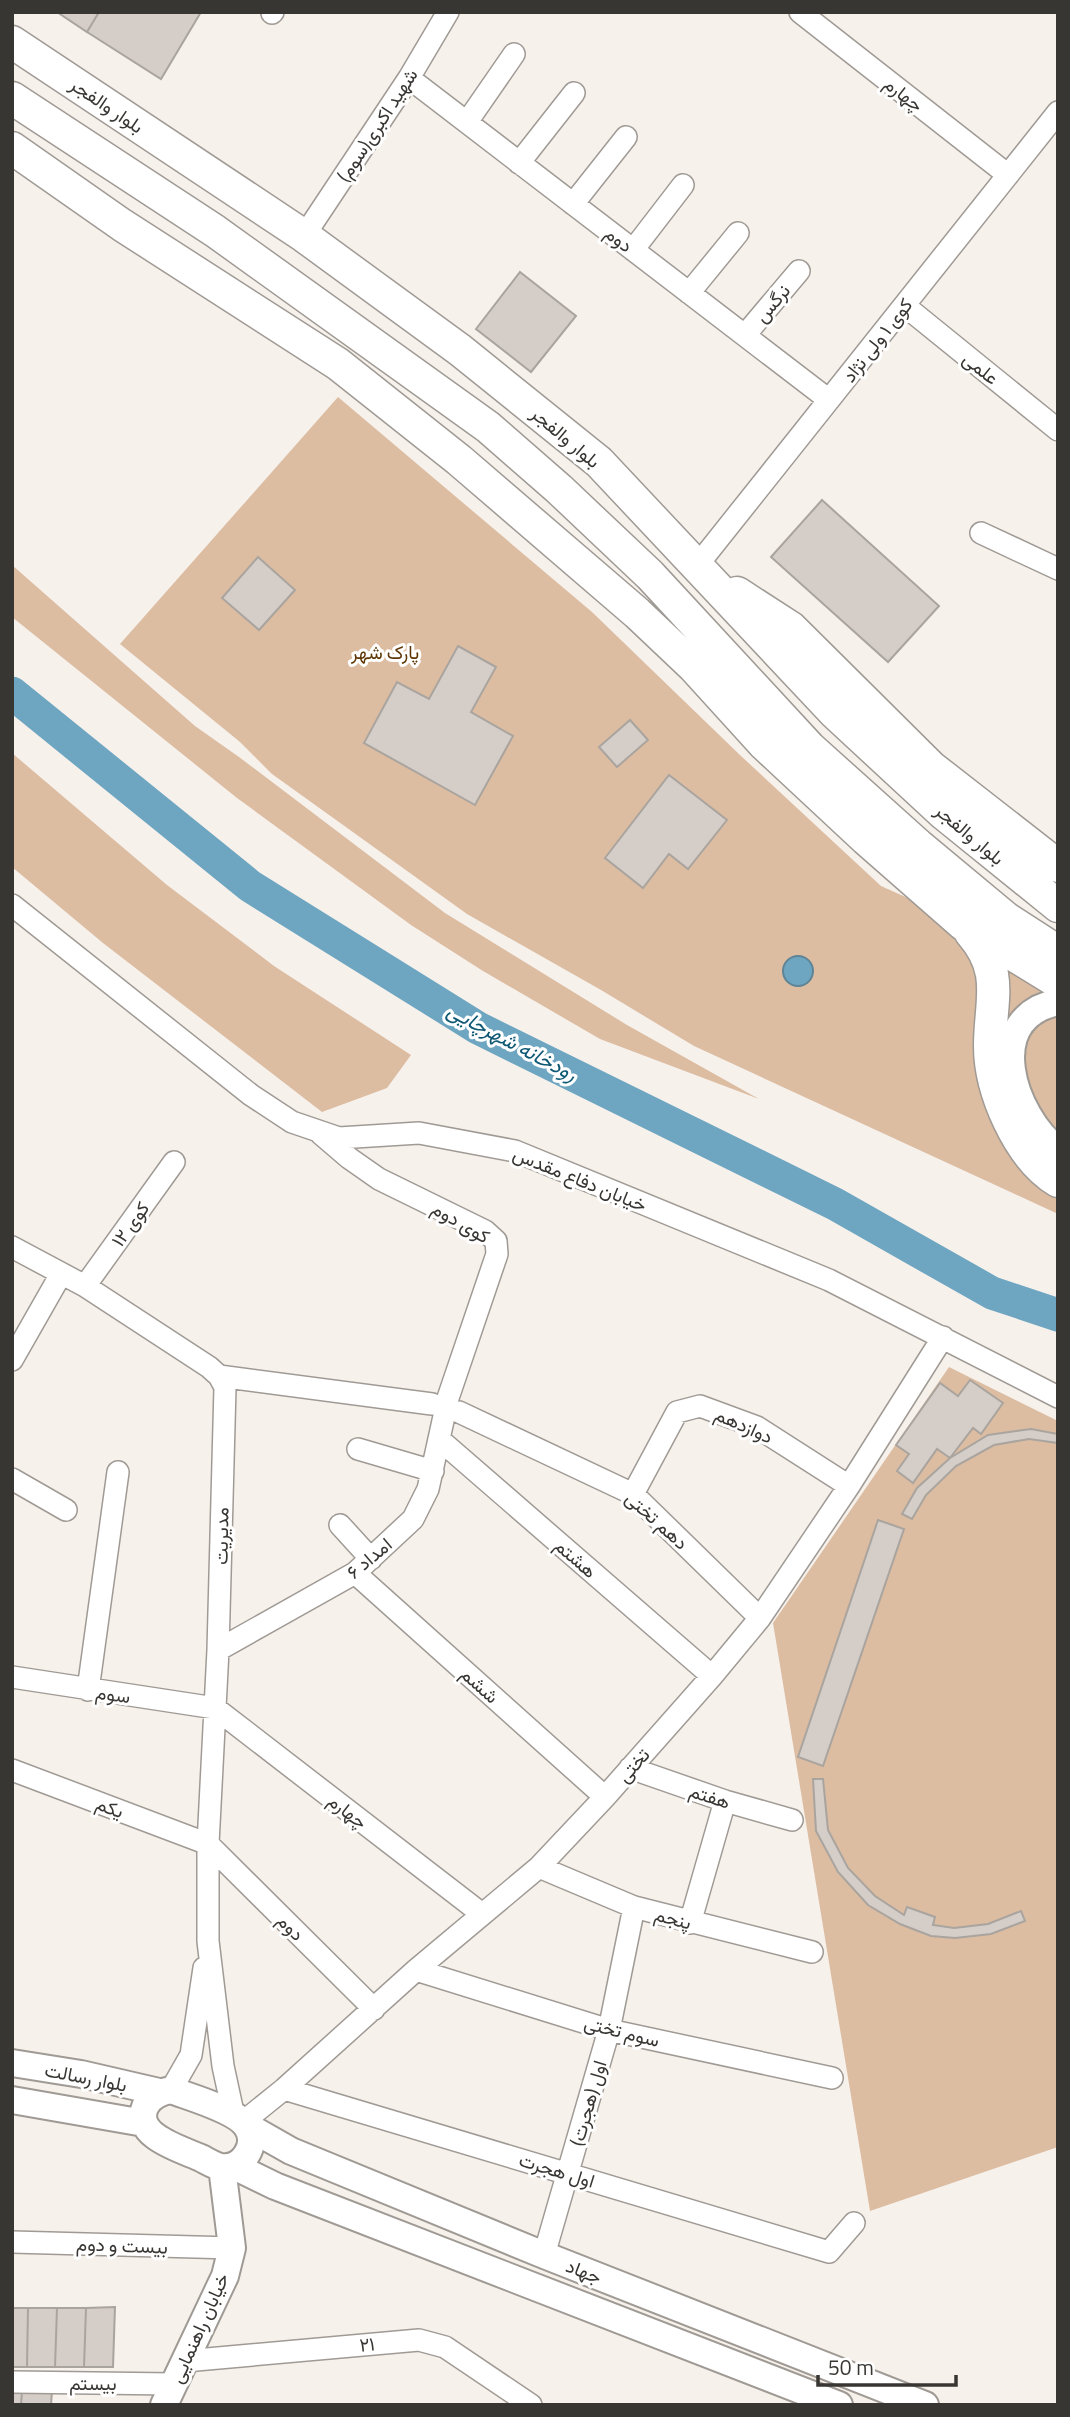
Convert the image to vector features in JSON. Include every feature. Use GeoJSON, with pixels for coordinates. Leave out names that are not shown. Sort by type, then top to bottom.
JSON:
{"type":"FeatureCollection","features":[{"type":"Feature","properties":{"kind":"highway","name":"بلوار والفجر"},"geometry":{"type":"LineString","coordinates":[[12,42],[304,236],[460,350],[599,462],[835,713],[943,813],[1058,906]]}},
{"type":"Feature","properties":{"kind":"highway"},"geometry":{"type":"LineString","coordinates":[[12,98],[215,231],[488,428],[559,489],[650,576],[810,748],[1006,919],[1058,952]]}},
{"type":"Feature","properties":{"kind":"highway"},"geometry":{"type":"LineString","coordinates":[[12,148],[122,225],[338,364],[460,460],[637,613],[694,667],[773,752],[963,924],[979,943],[991,967],[994,1002],[990,1045],[992,1077],[1001,1102],[1031,1157],[1058,1181]]}},
{"type":"Feature","properties":{"kind":"highway"},"geometry":{"type":"LineString","coordinates":[[696,566],[792,628],[931,767],[1058,866]]}},
{"type":"Feature","properties":{"kind":"highway"},"geometry":{"type":"LineString","coordinates":[[963,924],[1058,982]]}},
{"type":"Feature","properties":{"kind":"main road"},"geometry":{"type":"LineString","coordinates":[[1058,1002],[1030,1013],[1015,1031],[1009,1053],[1012,1073],[1031,1118],[1058,1150]]}},
{"type":"Feature","properties":{"kind":"main road","name":"بلوار رسالت"},"geometry":{"type":"LineString","coordinates":[[12,2063],[165,2091],[241,2122]]}},
{"type":"Feature","properties":{"kind":"main road"},"geometry":{"type":"LineString","coordinates":[[144,2123],[147,2102],[165,2091]]}},
{"type":"Feature","properties":{"kind":"main road","name":"بلوار رسالت"},"geometry":{"type":"LineString","coordinates":[[12,2100],[144,2123]]}},
{"type":"Feature","properties":{"kind":"main road"},"geometry":{"type":"LineString","coordinates":[[228,2166],[240,2163],[249,2147],[251,2140],[241,2122]]}},
{"type":"Feature","properties":{"kind":"main road","name":"جهاد"},"geometry":{"type":"LineString","coordinates":[[241,2122],[291,2151],[544,2255],[925,2405]]}},
{"type":"Feature","properties":{"kind":"main road","name":"جهاد"},"geometry":{"type":"LineString","coordinates":[[144,2123],[154,2135],[275,2186],[839,2405]]}},
{"type":"Feature","properties":{"kind":"main road"},"geometry":{"type":"LineString","coordinates":[[275,2186],[269,2173],[271,2167],[277,2157],[291,2151]]}},
{"type":"Feature","properties":{"kind":"main road","name":"خیابان راهنمایی"},"geometry":{"type":"LineString","coordinates":[[174,2383],[225,2276],[232,2248],[228,2166]]}},
{"type":"Feature","properties":{"kind":"street","name":"شهید اکبری(سوم)"},"geometry":{"type":"LineString","coordinates":[[304,236],[409,78],[448,12]]}},
{"type":"Feature","properties":{"kind":"street","name":"چهارم"},"geometry":{"type":"LineString","coordinates":[[800,12],[1008,175]]}},
{"type":"Feature","properties":{"kind":"street"},"geometry":{"type":"LineString","coordinates":[[467,122],[514,54]]}},
{"type":"Feature","properties":{"kind":"street","name":"دوم"},"geometry":{"type":"LineString","coordinates":[[409,78],[830,400]]}},
{"type":"Feature","properties":{"kind":"street"},"geometry":{"type":"LineString","coordinates":[[519,163],[574,93]]}},
{"type":"Feature","properties":{"kind":"street","name":"کوی ۱ ولی نژاد"},"geometry":{"type":"LineString","coordinates":[[696,566],[1058,112]]}},
{"type":"Feature","properties":{"kind":"street"},"geometry":{"type":"LineString","coordinates":[[573,204],[626,137]]}},
{"type":"Feature","properties":{"kind":"street"},"geometry":{"type":"LineString","coordinates":[[633,250],[683,185]]}},
{"type":"Feature","properties":{"kind":"street"},"geometry":{"type":"LineString","coordinates":[[689,293],[738,233]]}},
{"type":"Feature","properties":{"kind":"street","name":"نرگس"},"geometry":{"type":"LineString","coordinates":[[745,335],[799,271]]}},
{"type":"Feature","properties":{"kind":"street","name":"علمی"},"geometry":{"type":"LineString","coordinates":[[905,306],[1058,430]]}},
{"type":"Feature","properties":{"kind":"street"},"geometry":{"type":"LineString","coordinates":[[981,533],[1058,569]]}},
{"type":"Feature","properties":{"kind":"street","name":"خیابان دفاع مقدس"},"geometry":{"type":"LineString","coordinates":[[12,905],[251,1095],[292,1122],[339,1138],[419,1133],[515,1151],[829,1280],[1058,1397]]}},
{"type":"Feature","properties":{"kind":"street","name":"کوی دوم"},"geometry":{"type":"LineString","coordinates":[[317,1131],[379,1179],[485,1231],[496,1241],[498,1254],[446,1407]]}},
{"type":"Feature","properties":{"kind":"street","name":"کوی ۱۲"},"geometry":{"type":"LineString","coordinates":[[85,1286],[174,1162]]}},
{"type":"Feature","properties":{"kind":"street"},"geometry":{"type":"LineString","coordinates":[[12,1247],[85,1286],[219,1376]]}},
{"type":"Feature","properties":{"kind":"street"},"geometry":{"type":"LineString","coordinates":[[12,1360],[61,1274]]}},
{"type":"Feature","properties":{"kind":"street","name":"تختی"},"geometry":{"type":"LineString","coordinates":[[241,2122],[284,2089],[416,1970],[539,1867],[605,1797],[760,1618],[849,1486],[943,1337]]}},
{"type":"Feature","properties":{"kind":"street","name":"دهم تختی"},"geometry":{"type":"LineString","coordinates":[[219,1376],[446,1407],[633,1494],[760,1618]]}},
{"type":"Feature","properties":{"kind":"street","name":"مدیریت"},"geometry":{"type":"LineString","coordinates":[[219,1376],[225,1387],[218,1650],[208,1844],[208,1941],[223,2066],[241,2122]]}},
{"type":"Feature","properties":{"kind":"street","name":"دوازدهم"},"geometry":{"type":"LineString","coordinates":[[633,1494],[677,1412],[700,1406],[757,1427],[849,1486]]}},
{"type":"Feature","properties":{"kind":"street","name":"امداد ۶"},"geometry":{"type":"LineString","coordinates":[[218,1650],[355,1573],[413,1519],[428,1489],[446,1407]]}},
{"type":"Feature","properties":{"kind":"street","name":"هشتم"},"geometry":{"type":"LineString","coordinates":[[440,1440],[712,1676]]}},
{"type":"Feature","properties":{"kind":"street"},"geometry":{"type":"LineString","coordinates":[[358,1449],[433,1471]]}},
{"type":"Feature","properties":{"kind":"street"},"geometry":{"type":"LineString","coordinates":[[88,1690],[118,1472]]}},
{"type":"Feature","properties":{"kind":"street"},"geometry":{"type":"LineString","coordinates":[[12,1479],[66,1510]]}},
{"type":"Feature","properties":{"kind":"street"},"geometry":{"type":"LineString","coordinates":[[340,1525],[371,1559]]}},
{"type":"Feature","properties":{"kind":"street","name":"ششم"},"geometry":{"type":"LineString","coordinates":[[355,1573],[605,1797]]}},
{"type":"Feature","properties":{"kind":"street","name":"سوم"},"geometry":{"type":"LineString","coordinates":[[12,1677],[215,1709]]}},
{"type":"Feature","properties":{"kind":"street","name":"چهارم"},"geometry":{"type":"LineString","coordinates":[[215,1709],[481,1914]]}},
{"type":"Feature","properties":{"kind":"street","name":"هفتم"},"geometry":{"type":"LineString","coordinates":[[630,1768],[725,1801],[792,1820]]}},
{"type":"Feature","properties":{"kind":"street","name":"یکم"},"geometry":{"type":"LineString","coordinates":[[12,1770],[208,1844]]}},
{"type":"Feature","properties":{"kind":"street"},"geometry":{"type":"LineString","coordinates":[[690,1923],[725,1801]]}},
{"type":"Feature","properties":{"kind":"street","name":"دوم"},"geometry":{"type":"LineString","coordinates":[[208,1844],[374,2010]]}},
{"type":"Feature","properties":{"kind":"street","name":"پنجم"},"geometry":{"type":"LineString","coordinates":[[539,1867],[634,1907],[812,1952]]}},
{"type":"Feature","properties":{"kind":"street","name":"اول (هجرت)"},"geometry":{"type":"LineString","coordinates":[[544,2255],[609,2030],[634,1907]]}},
{"type":"Feature","properties":{"kind":"street","name":"مدیریت"},"geometry":{"type":"LineString","coordinates":[[165,2091],[191,2055],[208,1941]]}},
{"type":"Feature","properties":{"kind":"street","name":"سوم تختی"},"geometry":{"type":"LineString","coordinates":[[416,1970],[609,2030],[832,2078]]}},
{"type":"Feature","properties":{"kind":"street"},"geometry":{"type":"LineString","coordinates":[[12,2049],[80,2074]]}},
{"type":"Feature","properties":{"kind":"street","name":"اول هجرت"},"geometry":{"type":"LineString","coordinates":[[284,2089],[830,2252],[854,2223]]}},
{"type":"Feature","properties":{"kind":"street","name":"بیست و دوم"},"geometry":{"type":"LineString","coordinates":[[12,2242],[232,2248]]}},
{"type":"Feature","properties":{"kind":"street","name":"۲۱"},"geometry":{"type":"LineString","coordinates":[[174,2383],[419,2340],[445,2347],[531,2405]]}},
{"type":"Feature","properties":{"kind":"street","name":"بیستم"},"geometry":{"type":"LineString","coordinates":[[12,2382],[174,2383]]}},
{"type":"Feature","properties":{"kind":"green space","name":"پارک شهر"},"geometry":{"type":"Polygon","coordinates":[[[338,397],[592,612],[881,886],[919,903],[970,951],[978,969],[992,1121],[1028,1179],[1058,1200],[1058,1214],[694,1046],[467,914],[272,774],[240,742],[120,644],[338,397]]]}},
{"type":"Feature","properties":{"kind":"green space"},"geometry":{"type":"Polygon","coordinates":[[[12,565],[195,726],[445,913],[627,1025],[759,1099],[600,1039],[483,971],[411,925],[237,798],[12,617],[12,565]]]}},
{"type":"Feature","properties":{"kind":"green space"},"geometry":{"type":"Polygon","coordinates":[[[12,753],[167,885],[274,966],[411,1055],[387,1088],[322,1112],[103,943],[12,867],[12,753]]]}},
{"type":"Feature","properties":{"kind":"green space"},"geometry":{"type":"Polygon","coordinates":[[[993,951],[1044,989],[1027,1001],[1001,1038],[993,951]]]}},
{"type":"Feature","properties":{"kind":"green space"},"geometry":{"type":"Polygon","coordinates":[[[1058,1009],[1058,1139],[1047,1129],[1020,1063],[1027,1032],[1058,1009]]]}},
{"type":"Feature","properties":{"kind":"green space"},"geometry":{"type":"Polygon","coordinates":[[[949,1367],[1058,1421],[1058,2147],[870,2211],[773,1623],[949,1367]]]}},
{"type":"Feature","properties":{"kind":"water"},"geometry":{"type":"Polygon","coordinates":[[[798,956],[808,961],[813,971],[808,981],[798,986],[788,981],[783,971],[788,961],[798,956]]]}},
{"type":"Feature","properties":{"kind":"building"},"geometry":{"type":"Polygon","coordinates":[[[57,12],[99,12],[87,32],[57,12]]]}},
{"type":"Feature","properties":{"kind":"building"},"geometry":{"type":"Polygon","coordinates":[[[99,12],[201,12],[161,79],[87,32],[99,12]]]}},
{"type":"Feature","properties":{"kind":"building"},"geometry":{"type":"Polygon","coordinates":[[[520,272],[576,316],[531,372],[476,329],[520,272]]]}},
{"type":"Feature","properties":{"kind":"building"},"geometry":{"type":"Polygon","coordinates":[[[822,500],[939,606],[888,662],[771,557],[822,500]]]}},
{"type":"Feature","properties":{"kind":"building"},"geometry":{"type":"Polygon","coordinates":[[[258,557],[295,590],[259,630],[222,598],[258,557]]]}},
{"type":"Feature","properties":{"kind":"building"},"geometry":{"type":"Polygon","coordinates":[[[458,646],[496,667],[471,712],[513,736],[475,805],[364,743],[397,682],[429,699],[458,646]]]}},
{"type":"Feature","properties":{"kind":"building"},"geometry":{"type":"Polygon","coordinates":[[[630,720],[648,740],[617,767],[599,747],[630,720]]]}},
{"type":"Feature","properties":{"kind":"building"},"geometry":{"type":"Polygon","coordinates":[[[669,775],[727,820],[688,869],[669,854],[643,888],[605,858],[669,775]]]}},
{"type":"Feature","properties":{"kind":"building"},"geometry":{"type":"Polygon","coordinates":[[[970,1380],[1003,1403],[981,1434],[973,1428],[950,1458],[937,1449],[913,1483],[897,1471],[909,1454],[896,1445],[940,1383],[958,1396],[970,1380]]]}},
{"type":"Feature","properties":{"kind":"building"},"geometry":{"type":"Polygon","coordinates":[[[1031,1429],[1058,1434],[1058,1443],[1029,1439],[994,1445],[956,1466],[926,1495],[912,1519],[902,1514],[917,1488],[950,1458],[988,1435],[1031,1429]]]}},
{"type":"Feature","properties":{"kind":"building"},"geometry":{"type":"Polygon","coordinates":[[[878,1520],[904,1529],[823,1766],[798,1757],[878,1520]]]}},
{"type":"Feature","properties":{"kind":"building"},"geometry":{"type":"Polygon","coordinates":[[[813,1779],[823,1779],[828,1830],[848,1868],[875,1896],[904,1915],[907,1907],[935,1917],[933,1925],[954,1928],[988,1924],[1021,1911],[1025,1921],[991,1934],[955,1938],[931,1936],[900,1924],[868,1905],[838,1872],[816,1831],[813,1779]]]}},
{"type":"Feature","properties":{"kind":"building"},"geometry":{"type":"Polygon","coordinates":[[[115,2307],[113,2367],[84,2367],[86,2308],[115,2307]]]}},
{"type":"Feature","properties":{"kind":"building"},"geometry":{"type":"Polygon","coordinates":[[[12,2308],[28,2308],[27,2367],[12,2367],[12,2308]]]}},
{"type":"Feature","properties":{"kind":"building"},"geometry":{"type":"Polygon","coordinates":[[[28,2308],[57,2308],[55,2367],[27,2367],[28,2308]]]}},
{"type":"Feature","properties":{"kind":"building"},"geometry":{"type":"Polygon","coordinates":[[[57,2308],[86,2308],[84,2367],[55,2367],[57,2308]]]}},
{"type":"Feature","properties":{"kind":"building"},"geometry":{"type":"Polygon","coordinates":[[[52,2391],[51,2405],[21,2405],[22,2392],[52,2391]]]}},
{"type":"Feature","properties":{"kind":"building"},"geometry":{"type":"Polygon","coordinates":[[[12,2392],[22,2392],[21,2405],[12,2405],[12,2392]]]}},
{"type":"Feature","properties":{"kind":"waterway","name":"رودخانه شهرچایی"},"geometry":{"type":"LineString","coordinates":[[12,693],[250,886],[478,1028],[835,1204],[992,1293],[1058,1315]]}}]}
